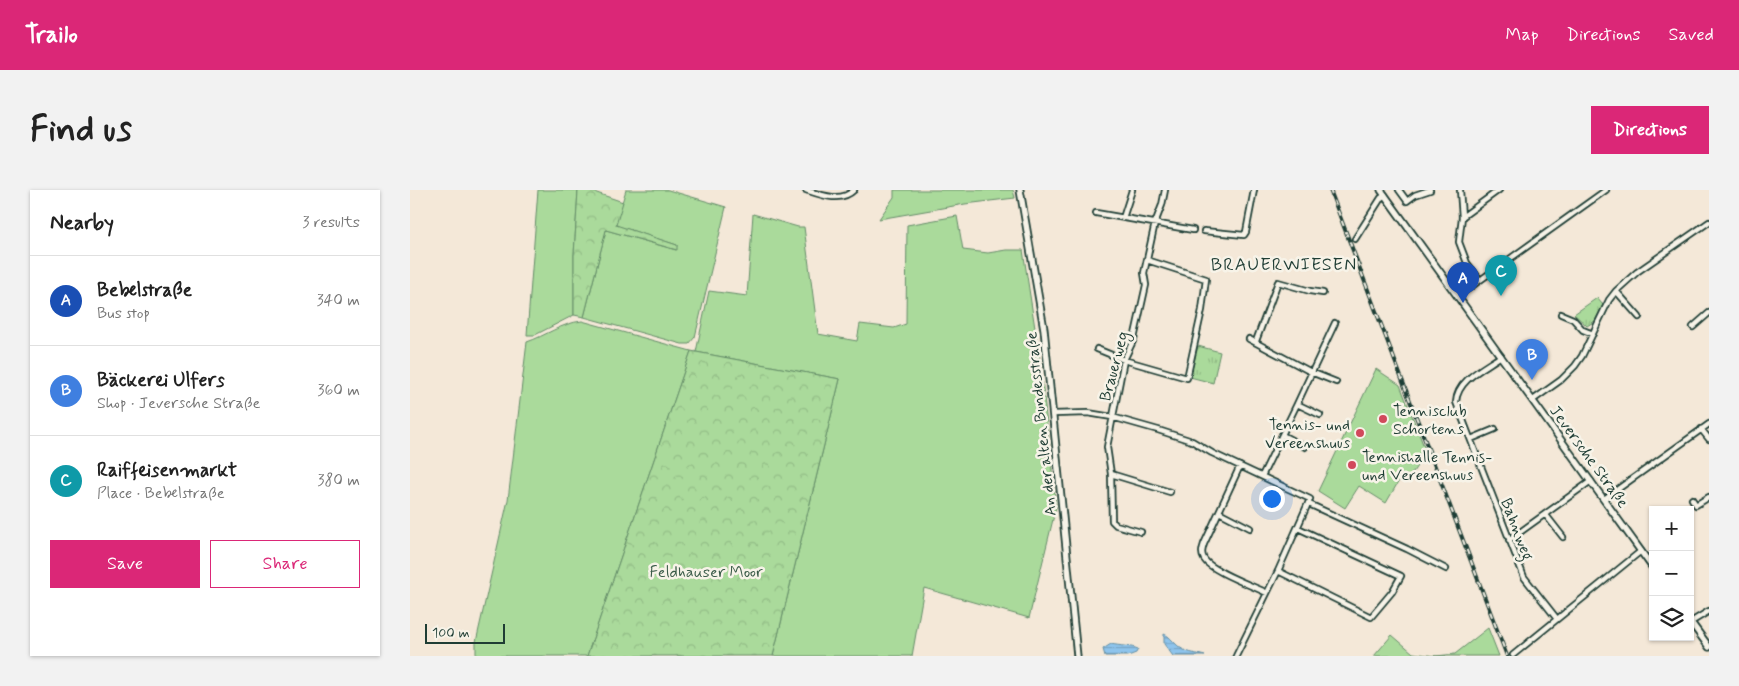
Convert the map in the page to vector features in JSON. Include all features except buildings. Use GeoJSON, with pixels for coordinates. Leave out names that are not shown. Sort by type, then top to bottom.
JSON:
{"type":"FeatureCollection","features":[{"type":"Feature","properties":{"kind":"street"},"geometry":{"type":"LineString","coordinates":[[806,190],[830,197],[841,197],[854,190]]}},
{"type":"Feature","properties":{"kind":"street","name":"An der alten Bundesstraße"},"geometry":{"type":"LineString","coordinates":[[1020,190],[1044,329],[1077,656]]}},
{"type":"Feature","properties":{"kind":"street"},"geometry":{"type":"LineString","coordinates":[[1123,218],[1132,190]]}},
{"type":"Feature","properties":{"kind":"street","name":"Brauerweg"},"geometry":{"type":"LineString","coordinates":[[1141,532],[1116,525],[1112,521],[1111,474],[1107,447],[1124,360],[1134,339],[1146,285],[1144,274],[1165,190]]}},
{"type":"Feature","properties":{"kind":"street"},"geometry":{"type":"LineString","coordinates":[[1204,231],[1244,235],[1254,190]]}},
{"type":"Feature","properties":{"kind":"street"},"geometry":{"type":"LineString","coordinates":[[1399,190],[1407,201],[1415,195],[1430,190]]}},
{"type":"Feature","properties":{"kind":"street"},"geometry":{"type":"LineString","coordinates":[[1460,190],[1462,217],[1459,242],[1467,263],[1480,280]]}},
{"type":"Feature","properties":{"kind":"street"},"geometry":{"type":"LineString","coordinates":[[1462,217],[1499,190]]}},
{"type":"Feature","properties":{"kind":"street"},"geometry":{"type":"LineString","coordinates":[[1458,296],[1606,190]]}},
{"type":"Feature","properties":{"kind":"street"},"geometry":{"type":"LineString","coordinates":[[1355,239],[1383,193]]}},
{"type":"Feature","properties":{"kind":"street","name":"Jeversche Straße"},"geometry":{"type":"LineString","coordinates":[[1383,193],[1649,562]]}},
{"type":"Feature","properties":{"kind":"street"},"geometry":{"type":"LineString","coordinates":[[1096,213],[1193,230]]}},
{"type":"Feature","properties":{"kind":"street"},"geometry":{"type":"LineString","coordinates":[[1533,400],[1561,380],[1575,366],[1609,300],[1616,291],[1637,272],[1709,222]]}},
{"type":"Feature","properties":{"kind":"street"},"geometry":{"type":"LineString","coordinates":[[1097,350],[1124,360],[1187,378],[1202,310],[1206,279],[1147,260]]}},
{"type":"Feature","properties":{"kind":"street"},"geometry":{"type":"LineString","coordinates":[[1256,341],[1278,282],[1310,292],[1323,292]]}},
{"type":"Feature","properties":{"kind":"street"},"geometry":{"type":"LineString","coordinates":[[1616,291],[1639,317]]}},
{"type":"Feature","properties":{"kind":"street"},"geometry":{"type":"LineString","coordinates":[[1693,327],[1709,313]]}},
{"type":"Feature","properties":{"kind":"street"},"geometry":{"type":"LineString","coordinates":[[1561,314],[1573,319],[1583,330],[1593,334]]}},
{"type":"Feature","properties":{"kind":"street"},"geometry":{"type":"LineString","coordinates":[[1262,476],[1335,323]]}},
{"type":"Feature","properties":{"kind":"street"},"geometry":{"type":"LineString","coordinates":[[1249,339],[1256,341],[1311,372],[1336,382]]}},
{"type":"Feature","properties":{"kind":"street","name":"Bahnweg"},"geometry":{"type":"LineString","coordinates":[[1501,356],[1458,389],[1456,402],[1524,577],[1557,620]]}},
{"type":"Feature","properties":{"kind":"street"},"geometry":{"type":"LineString","coordinates":[[1297,404],[1320,415]]}},
{"type":"Feature","properties":{"kind":"street"},"geometry":{"type":"LineString","coordinates":[[1053,414],[1088,413],[1112,417],[1186,439],[1310,499],[1278,571],[1236,656]]}},
{"type":"Feature","properties":{"kind":"street"},"geometry":{"type":"LineString","coordinates":[[1604,499],[1709,424]]}},
{"type":"Feature","properties":{"kind":"street"},"geometry":{"type":"LineString","coordinates":[[1470,439],[1495,428]]}},
{"type":"Feature","properties":{"kind":"street"},"geometry":{"type":"LineString","coordinates":[[1701,429],[1709,439]]}},
{"type":"Feature","properties":{"kind":"street"},"geometry":{"type":"LineString","coordinates":[[1282,435],[1305,447]]}},
{"type":"Feature","properties":{"kind":"street"},"geometry":{"type":"LineString","coordinates":[[1240,466],[1202,552],[1205,561],[1210,566],[1267,593]]}},
{"type":"Feature","properties":{"kind":"street"},"geometry":{"type":"LineString","coordinates":[[1111,474],[1170,492]]}},
{"type":"Feature","properties":{"kind":"street"},"geometry":{"type":"LineString","coordinates":[[1509,540],[1591,481]]}},
{"type":"Feature","properties":{"kind":"street"},"geometry":{"type":"LineString","coordinates":[[1692,499],[1696,505],[1709,496]]}},
{"type":"Feature","properties":{"kind":"street"},"geometry":{"type":"LineString","coordinates":[[1309,504],[1446,569]]}},
{"type":"Feature","properties":{"kind":"street"},"geometry":{"type":"LineString","coordinates":[[1219,512],[1250,528]]}},
{"type":"Feature","properties":{"kind":"street"},"geometry":{"type":"LineString","coordinates":[[1545,514],[1563,537]]}},
{"type":"Feature","properties":{"kind":"street"},"geometry":{"type":"LineString","coordinates":[[1278,571],[1372,617],[1392,592],[1401,576],[1298,528]]}},
{"type":"Feature","properties":{"kind":"street"},"geometry":{"type":"LineString","coordinates":[[1512,655],[1641,551]]}},
{"type":"Feature","properties":{"kind":"street"},"geometry":{"type":"LineString","coordinates":[[1694,620],[1709,611]]}},
{"type":"Feature","properties":{"kind":"street"},"geometry":{"type":"LineString","coordinates":[[1694,626],[1709,648]]}},
{"type":"Feature","properties":{"kind":"green space"},"geometry":{"type":"Polygon","coordinates":[[[538,190],[578,190],[574,255],[574,315],[535,335],[527,335],[538,190]]]}},
{"type":"Feature","properties":{"kind":"green space"},"geometry":{"type":"Polygon","coordinates":[[[578,190],[588,190],[623,202],[616,225],[677,245],[677,250],[606,230],[584,317],[574,315],[574,255],[578,190]]]}},
{"type":"Feature","properties":{"kind":"green space"},"geometry":{"type":"Polygon","coordinates":[[[626,190],[668,190],[726,207],[695,337],[689,344],[682,344],[584,317],[606,230],[676,250],[677,245],[615,225],[626,190]]]}},
{"type":"Feature","properties":{"kind":"green space"},"geometry":{"type":"Polygon","coordinates":[[[894,190],[1013,190],[1015,198],[965,204],[879,219],[894,197],[894,190]]]}},
{"type":"Feature","properties":{"kind":"green space"},"geometry":{"type":"Polygon","coordinates":[[[753,214],[804,227],[818,334],[857,341],[860,324],[894,328],[906,324],[907,225],[957,216],[963,250],[988,253],[1023,250],[1040,361],[1056,507],[1029,618],[924,588],[912,656],[773,656],[840,379],[696,352],[709,291],[747,296],[753,214]]]}},
{"type":"Feature","properties":{"kind":"green space"},"geometry":{"type":"Polygon","coordinates":[[[1597,298],[1603,305],[1595,321],[1587,326],[1574,314],[1597,298]]]}},
{"type":"Feature","properties":{"kind":"green space"},"geometry":{"type":"Polygon","coordinates":[[[582,321],[691,351],[587,656],[476,656],[476,642],[508,500],[527,342],[567,324],[582,321]]]}},
{"type":"Feature","properties":{"kind":"green space"},"geometry":{"type":"Polygon","coordinates":[[[1198,346],[1220,352],[1213,383],[1190,377],[1198,346]]]}},
{"type":"Feature","properties":{"kind":"green space","name":"Feldhauser Moor"},"geometry":{"type":"Polygon","coordinates":[[[691,351],[840,379],[773,656],[587,656],[691,351]]]}},
{"type":"Feature","properties":{"kind":"green space","name":"Tennisclub Schortens"},"geometry":{"type":"Polygon","coordinates":[[[1376,369],[1400,385],[1426,452],[1406,483],[1400,479],[1386,503],[1359,486],[1345,508],[1318,491],[1376,369]]]}},
{"type":"Feature","properties":{"kind":"green space"},"geometry":{"type":"Polygon","coordinates":[[[1488,628],[1499,656],[1436,656],[1455,654],[1488,628]]]}},
{"type":"Feature","properties":{"kind":"green space"},"geometry":{"type":"Polygon","coordinates":[[[1392,635],[1413,653],[1436,656],[1374,656],[1392,635]]]}},
{"type":"Feature","properties":{"kind":"water"},"geometry":{"type":"Polygon","coordinates":[[[1164,634],[1183,650],[1205,656],[1173,656],[1164,644],[1164,634]]]}},
{"type":"Feature","properties":{"kind":"water"},"geometry":{"type":"Polygon","coordinates":[[[1111,644],[1138,649],[1136,653],[1128,656],[1105,656],[1103,649],[1111,644]]]}},
{"type":"Feature","properties":{"kind":"railway"},"geometry":{"type":"LineString","coordinates":[[1330,190],[1507,656]]}},
{"type":"Feature","properties":{"kind":"place","name":"Raiffeisenmarkt"},"geometry":{"type":"Point","coordinates":[1501,296]}},
{"type":"Feature","properties":{"kind":"place","name":"Bebelstraße"},"geometry":{"type":"Point","coordinates":[1463,303]}},
{"type":"Feature","properties":{"kind":"place","name":"Bäckerei Ulfers"},"geometry":{"type":"Point","coordinates":[1532,380]}},
{"type":"Feature","properties":{"kind":"place","name":"Tennisclub Schortens"},"geometry":{"type":"Point","coordinates":[1383,419]}},
{"type":"Feature","properties":{"kind":"place","name":"Tennis- und Vereenshuus"},"geometry":{"type":"Point","coordinates":[1360,433]}},
{"type":"Feature","properties":{"kind":"place","name":"Tennishalle Tennis- und Vereenshuus"},"geometry":{"type":"Point","coordinates":[1352,465]}},
{"type":"Feature","properties":{"kind":"district","name":"BRAUERWIESEN"},"geometry":{"type":"Point","coordinates":[1284,264]}}]}
